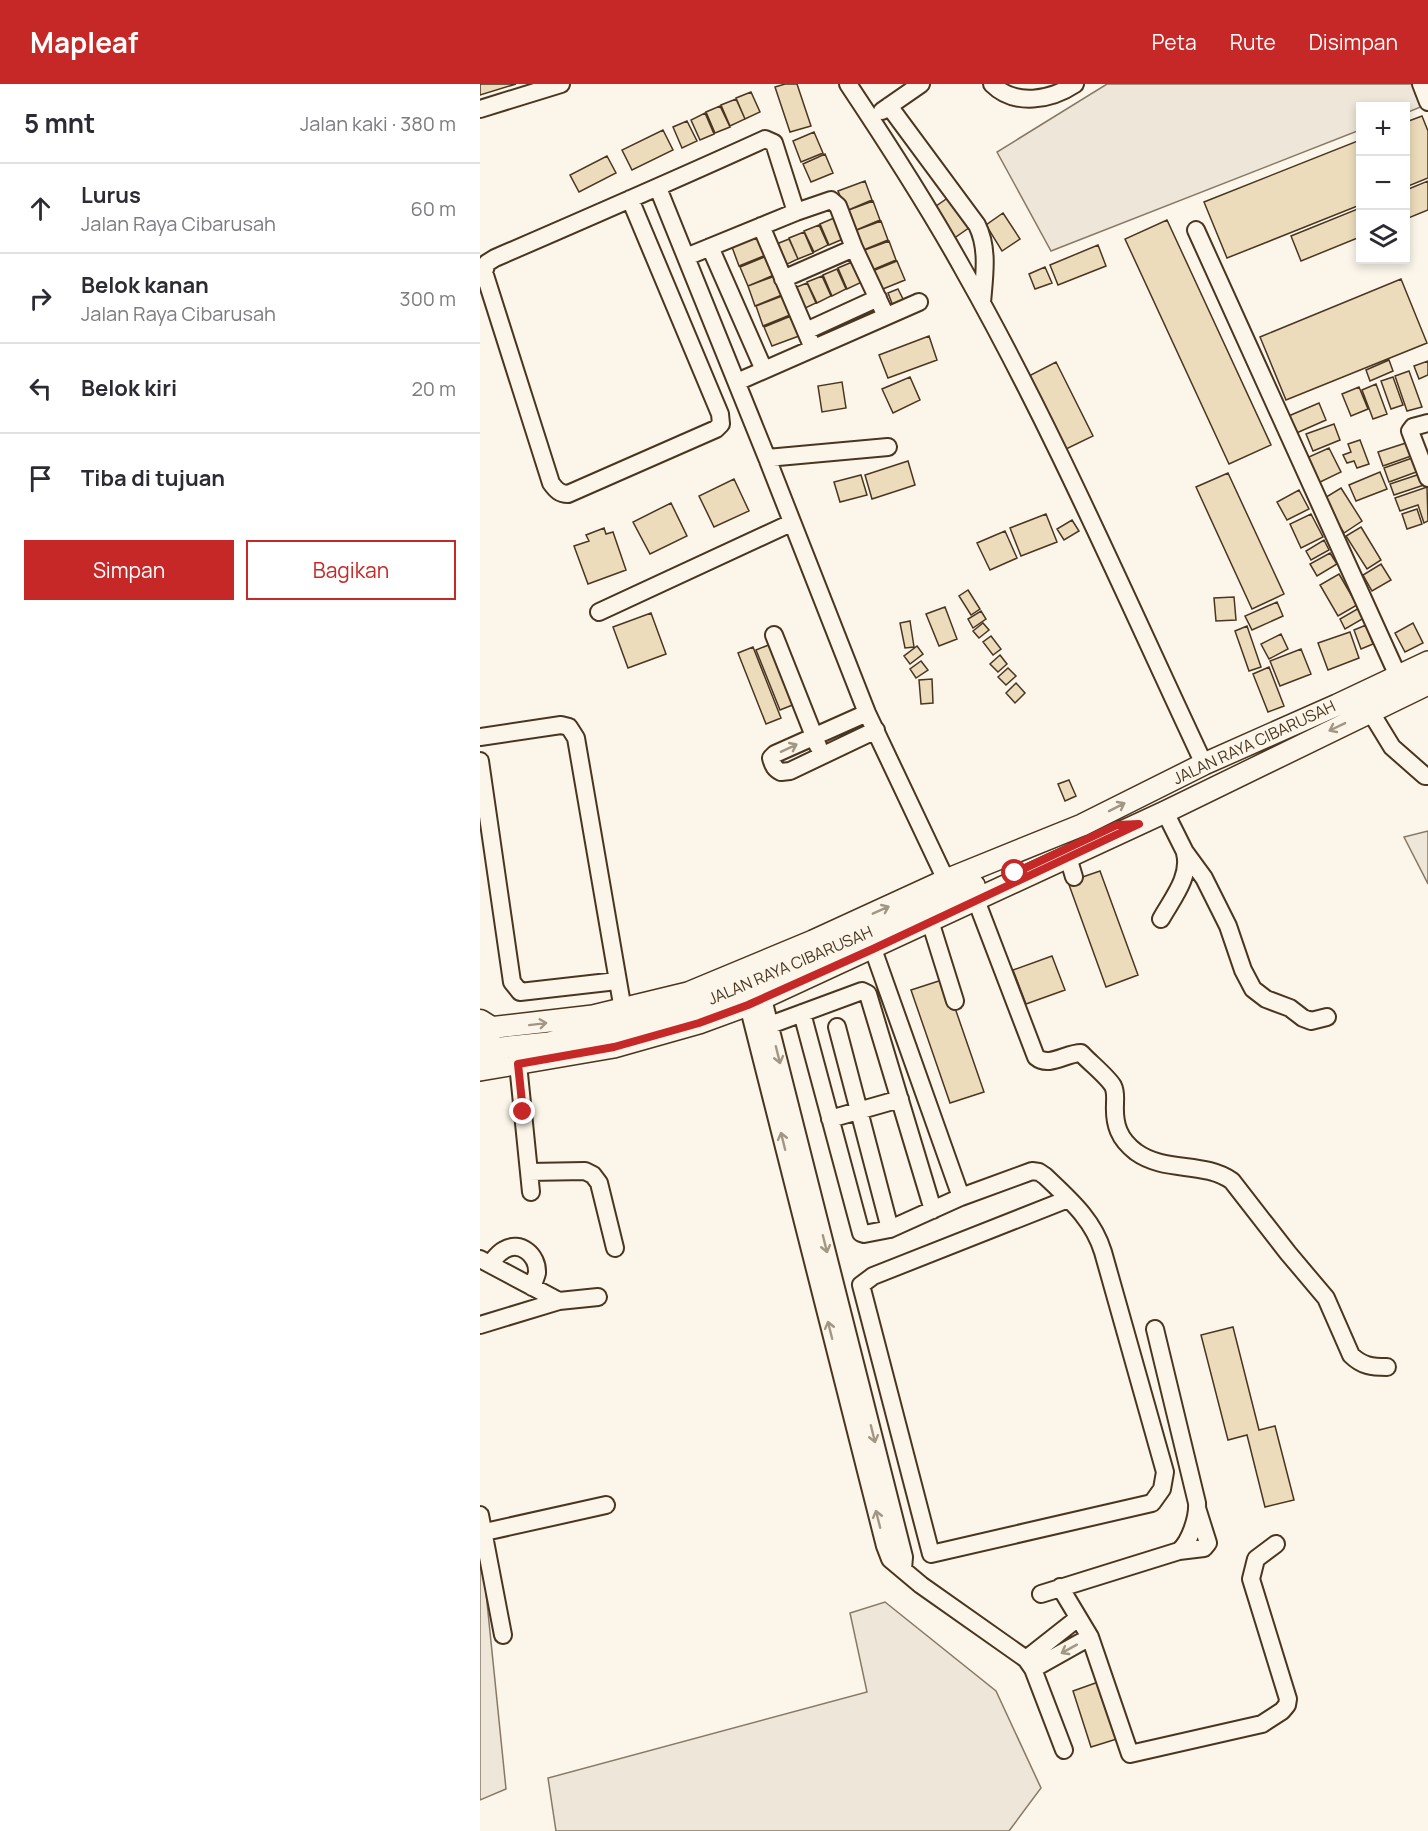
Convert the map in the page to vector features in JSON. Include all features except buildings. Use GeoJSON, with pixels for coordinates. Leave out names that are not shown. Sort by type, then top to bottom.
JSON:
{"type":"FeatureCollection","features":[{"type":"Feature","properties":{"kind":"main road","name":"JALAN RAYA CIBARUSAH"},"geometry":{"type":"LineString","coordinates":[[484,1027],[570,1020],[623,1010],[688,993],[813,941],[946,880],[1082,825],[1204,764],[1428,662]]}},
{"type":"Feature","properties":{"kind":"main road","name":"JALAN RAYA CIBARUSAH"},"geometry":{"type":"LineString","coordinates":[[480,1070],[614,1047],[699,1023],[756,1002],[1165,812],[1428,684]]}},
{"type":"Feature","properties":{"kind":"main road","name":"JALAN RAYA CIBARUSAH"},"geometry":{"type":"LineString","coordinates":[[480,1050],[549,1043],[693,1006],[753,985],[1117,825],[1139,824]]}},
{"type":"Feature","properties":{"kind":"main road","name":"JALAN RAYA CIBARUSAH"},"geometry":{"type":"LineString","coordinates":[[480,1059],[574,1046],[634,1032],[716,1008],[776,986],[1013,869],[1082,825]]}},
{"type":"Feature","properties":{"kind":"street"},"geometry":{"type":"LineString","coordinates":[[480,108],[561,84]]}},
{"type":"Feature","properties":{"kind":"street"},"geometry":{"type":"LineString","coordinates":[[848,84],[963,269],[1048,430],[1204,764]]}},
{"type":"Feature","properties":{"kind":"street"},"geometry":{"type":"LineString","coordinates":[[871,119],[921,84]]}},
{"type":"Feature","properties":{"kind":"street"},"geometry":{"type":"LineString","coordinates":[[992,84],[1008,94],[1031,99],[1051,97],[1075,84]]}},
{"type":"Feature","properties":{"kind":"street"},"geometry":{"type":"LineString","coordinates":[[1421,84],[1428,102]]}},
{"type":"Feature","properties":{"kind":"street"},"geometry":{"type":"LineString","coordinates":[[889,106],[977,225],[982,236],[985,257],[982,305]]}},
{"type":"Feature","properties":{"kind":"street"},"geometry":{"type":"LineString","coordinates":[[630,199],[720,414],[721,424],[716,429],[564,494],[560,493],[551,483],[488,283],[485,267],[495,258],[765,139],[774,143],[796,212]]}},
{"type":"Feature","properties":{"kind":"street"},"geometry":{"type":"LineString","coordinates":[[658,188],[867,713],[946,880]]}},
{"type":"Feature","properties":{"kind":"street"},"geometry":{"type":"LineString","coordinates":[[686,257],[831,200],[834,202],[886,316]]}},
{"type":"Feature","properties":{"kind":"street"},"geometry":{"type":"LineString","coordinates":[[761,226],[813,348]]}},
{"type":"Feature","properties":{"kind":"street"},"geometry":{"type":"LineString","coordinates":[[1197,230],[1398,676]]}},
{"type":"Feature","properties":{"kind":"street"},"geometry":{"type":"LineString","coordinates":[[710,247],[764,370]]}},
{"type":"Feature","properties":{"kind":"street"},"geometry":{"type":"LineString","coordinates":[[783,279],[854,248]]}},
{"type":"Feature","properties":{"kind":"street"},"geometry":{"type":"LineString","coordinates":[[806,331],[878,298]]}},
{"type":"Feature","properties":{"kind":"street"},"geometry":{"type":"LineString","coordinates":[[736,382],[919,302]]}},
{"type":"Feature","properties":{"kind":"street"},"geometry":{"type":"LineString","coordinates":[[1428,423],[1413,427],[1410,431],[1428,478]]}},
{"type":"Feature","properties":{"kind":"street"},"geometry":{"type":"LineString","coordinates":[[767,458],[888,447]]}},
{"type":"Feature","properties":{"kind":"street"},"geometry":{"type":"LineString","coordinates":[[599,612],[792,523]]}},
{"type":"Feature","properties":{"kind":"street"},"geometry":{"type":"LineString","coordinates":[[774,635],[821,755]]}},
{"type":"Feature","properties":{"kind":"street"},"geometry":{"type":"LineString","coordinates":[[1370,711],[1392,747],[1425,776],[1428,776]]}},
{"type":"Feature","properties":{"kind":"street"},"geometry":{"type":"LineString","coordinates":[[867,713],[775,754],[771,758],[775,769],[781,772],[789,771],[876,730]]}},
{"type":"Feature","properties":{"kind":"street"},"geometry":{"type":"LineString","coordinates":[[480,737],[561,725],[569,727],[576,738],[623,1010]]}},
{"type":"Feature","properties":{"kind":"street"},"geometry":{"type":"LineString","coordinates":[[480,761],[514,987],[520,992],[617,981]]}},
{"type":"Feature","properties":{"kind":"street"},"geometry":{"type":"LineString","coordinates":[[1165,812],[1185,852],[1204,878],[1228,926],[1243,970],[1253,989],[1266,999],[1290,1008],[1303,1018],[1311,1021],[1327,1017]]}},
{"type":"Feature","properties":{"kind":"street"},"geometry":{"type":"LineString","coordinates":[[1161,919],[1186,873],[1188,863],[1185,852]]}},
{"type":"Feature","properties":{"kind":"street"},"geometry":{"type":"LineString","coordinates":[[1068,857],[1074,877]]}},
{"type":"Feature","properties":{"kind":"street"},"geometry":{"type":"LineString","coordinates":[[976,900],[1036,1057],[1047,1062],[1082,1053],[1113,1085],[1116,1128],[1123,1140],[1136,1152],[1156,1163],[1221,1173],[1232,1181],[1326,1298],[1351,1355],[1368,1367],[1387,1367]]}},
{"type":"Feature","properties":{"kind":"street"},"geometry":{"type":"LineString","coordinates":[[930,921],[955,1001]]}},
{"type":"Feature","properties":{"kind":"street"},"geometry":{"type":"LineString","coordinates":[[873,949],[961,1197]]}},
{"type":"Feature","properties":{"kind":"street"},"geometry":{"type":"LineString","coordinates":[[770,1025],[862,991],[866,992],[933,1210]]}},
{"type":"Feature","properties":{"kind":"street"},"geometry":{"type":"LineString","coordinates":[[756,1002],[770,1025],[899,1562]]}},
{"type":"Feature","properties":{"kind":"street"},"geometry":{"type":"LineString","coordinates":[[756,1002],[882,1534],[899,1562],[921,1585],[1029,1664],[1064,1750]]}},
{"type":"Feature","properties":{"kind":"street"},"geometry":{"type":"LineString","coordinates":[[802,1013],[859,1231],[864,1234],[890,1229],[961,1197],[1036,1171],[1045,1176],[1075,1204],[1091,1224],[1100,1242],[1165,1472],[1162,1490],[1152,1503],[899,1562]]}},
{"type":"Feature","properties":{"kind":"street"},"geometry":{"type":"LineString","coordinates":[[837,1027],[890,1229]]}},
{"type":"Feature","properties":{"kind":"street"},"geometry":{"type":"LineString","coordinates":[[518,1064],[531,1192]]}},
{"type":"Feature","properties":{"kind":"street"},"geometry":{"type":"LineString","coordinates":[[830,1119],[900,1099]]}},
{"type":"Feature","properties":{"kind":"street"},"geometry":{"type":"LineString","coordinates":[[529,1172],[585,1171],[593,1174],[599,1183],[615,1248]]}},
{"type":"Feature","properties":{"kind":"street"},"geometry":{"type":"LineString","coordinates":[[931,1554],[861,1286],[873,1276],[1068,1199]]}},
{"type":"Feature","properties":{"kind":"street"},"geometry":{"type":"LineString","coordinates":[[485,1261],[507,1248],[525,1249],[532,1255],[536,1266],[532,1287]]}},
{"type":"Feature","properties":{"kind":"street"},"geometry":{"type":"LineString","coordinates":[[485,1261],[559,1301]]}},
{"type":"Feature","properties":{"kind":"street"},"geometry":{"type":"LineString","coordinates":[[480,1325],[559,1301],[598,1297]]}},
{"type":"Feature","properties":{"kind":"street"},"geometry":{"type":"LineString","coordinates":[[1041,1594],[1179,1551],[1186,1544],[1197,1508],[1155,1329]]}},
{"type":"Feature","properties":{"kind":"street"},"geometry":{"type":"LineString","coordinates":[[484,1532],[606,1505]]}},
{"type":"Feature","properties":{"kind":"street"},"geometry":{"type":"LineString","coordinates":[[480,1515],[503,1635]]}},
{"type":"Feature","properties":{"kind":"street"},"geometry":{"type":"LineString","coordinates":[[1060,1587],[1090,1637],[1130,1754],[1262,1724],[1285,1708],[1288,1699],[1251,1579],[1256,1560],[1276,1544]]}},
{"type":"Feature","properties":{"kind":"street"},"geometry":{"type":"LineString","coordinates":[[1029,1664],[1078,1618]]}},
{"type":"Feature","properties":{"kind":"street"},"geometry":{"type":"LineString","coordinates":[[1029,1664],[1090,1637]]}},
{"type":"Feature","properties":{"kind":"shaded area"},"geometry":{"type":"Polygon","coordinates":[[[1107,84],[1424,84],[1428,104],[1410,111],[1410,102],[1356,102],[1356,132],[1051,251],[997,152],[1107,84]]]}},
{"type":"Feature","properties":{"kind":"shaded area"},"geometry":{"type":"Polygon","coordinates":[[[1428,831],[1428,884],[1404,837],[1428,831]]]}},
{"type":"Feature","properties":{"kind":"shaded area"},"geometry":{"type":"Polygon","coordinates":[[[480,1565],[485,1583],[506,1789],[480,1800],[480,1565]]]}},
{"type":"Feature","properties":{"kind":"shaded area"},"geometry":{"type":"Polygon","coordinates":[[[885,1602],[996,1691],[1041,1788],[1009,1831],[556,1831],[548,1778],[867,1692],[850,1613],[885,1602]]]}},
{"type":"Feature","properties":{"kind":"route"},"geometry":{"type":"LineString","coordinates":[[523,1112],[518,1064],[614,1047],[699,1023],[748,1005],[1139,824],[1117,825],[1015,873]]}}]}
